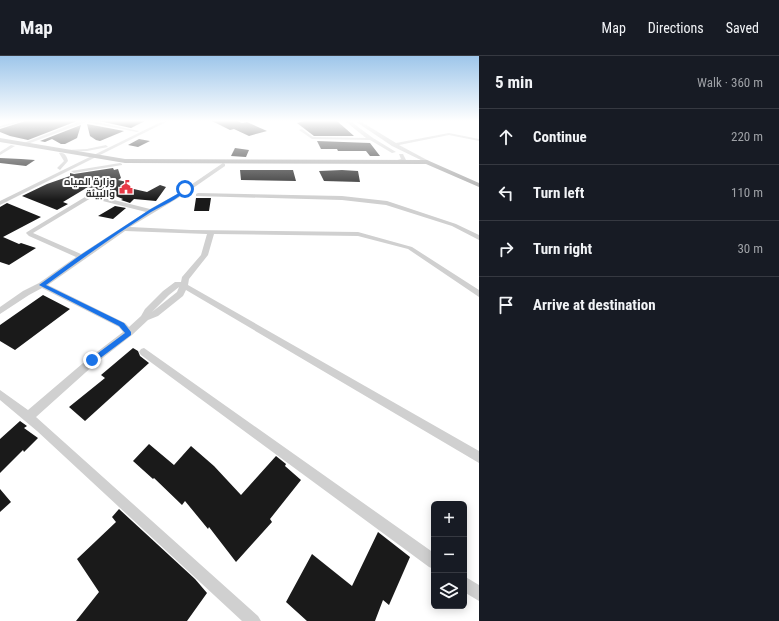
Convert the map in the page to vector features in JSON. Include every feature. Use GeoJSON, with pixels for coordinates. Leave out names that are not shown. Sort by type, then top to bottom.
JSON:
{"type":"FeatureCollection","features":[{"type":"Feature","properties":{"kind":"main road"},"geometry":{"type":"LineString","coordinates":[[24,147],[63,152]]}},
{"type":"Feature","properties":{"kind":"main road"},"geometry":{"type":"LineString","coordinates":[[40,147],[120,163],[223,165],[425,164],[479,192]]}},
{"type":"Feature","properties":{"kind":"main road"},"geometry":{"type":"LineString","coordinates":[[120,163],[414,162],[435,166],[479,185]]}},
{"type":"Feature","properties":{"kind":"street"},"geometry":{"type":"LineString","coordinates":[[0,154],[11,147]]}},
{"type":"Feature","properties":{"kind":"street"},"geometry":{"type":"LineString","coordinates":[[60,168],[66,162],[63,152],[100,147]]}},
{"type":"Feature","properties":{"kind":"street"},"geometry":{"type":"LineString","coordinates":[[0,203],[58,175],[104,147]]}},
{"type":"Feature","properties":{"kind":"street"},"geometry":{"type":"LineString","coordinates":[[0,197],[60,168],[115,147]]}},
{"type":"Feature","properties":{"kind":"street"},"geometry":{"type":"LineString","coordinates":[[58,175],[120,163],[114,155],[116,147]]}},
{"type":"Feature","properties":{"kind":"street"},"geometry":{"type":"LineString","coordinates":[[386,147],[414,162]]}},
{"type":"Feature","properties":{"kind":"street"},"geometry":{"type":"LineString","coordinates":[[398,147],[425,164]]}},
{"type":"Feature","properties":{"kind":"street"},"geometry":{"type":"LineString","coordinates":[[396,162],[404,160],[400,155]]}},
{"type":"Feature","properties":{"kind":"street"},"geometry":{"type":"LineString","coordinates":[[0,311],[26,292],[42,285],[80,257],[151,210],[180,194],[223,165]]}},
{"type":"Feature","properties":{"kind":"street"},"geometry":{"type":"LineString","coordinates":[[198,195],[342,198],[387,203],[454,224],[479,238]]}},
{"type":"Feature","properties":{"kind":"street"},"geometry":{"type":"LineString","coordinates":[[80,257],[29,233],[90,196],[151,210]]}},
{"type":"Feature","properties":{"kind":"street"},"geometry":{"type":"LineString","coordinates":[[124,229],[358,234],[410,248],[479,294]]}},
{"type":"Feature","properties":{"kind":"street"},"geometry":{"type":"LineString","coordinates":[[184,286],[185,279],[204,255],[211,232]]}},
{"type":"Feature","properties":{"kind":"street"},"geometry":{"type":"LineString","coordinates":[[28,417],[92,360],[129,334],[145,318],[148,311],[166,293],[178,284],[184,286],[479,457]]}},
{"type":"Feature","properties":{"kind":"street"},"geometry":{"type":"LineString","coordinates":[[42,285],[122,325],[129,334]]}},
{"type":"Feature","properties":{"kind":"street"},"geometry":{"type":"LineString","coordinates":[[144,352],[431,560]]}},
{"type":"Feature","properties":{"kind":"street"},"geometry":{"type":"LineString","coordinates":[[0,394],[28,417],[253,621]]}},
{"type":"Feature","properties":{"kind":"street"},"geometry":{"type":"LineString","coordinates":[[467,585],[479,594]]}},
{"type":"Feature","properties":{"kind":"building"},"geometry":{"type":"Polygon","coordinates":[[[320,147],[373,147],[380,156],[370,156],[366,151],[338,151],[337,149],[321,149],[320,147]]]}},
{"type":"Feature","properties":{"kind":"building"},"geometry":{"type":"Polygon","coordinates":[[[235,148],[249,150],[246,157],[231,156],[235,148]]]}},
{"type":"Feature","properties":{"kind":"building"},"geometry":{"type":"Polygon","coordinates":[[[0,158],[35,160],[26,166],[0,163],[0,158]]]}},
{"type":"Feature","properties":{"kind":"building"},"geometry":{"type":"Polygon","coordinates":[[[113,168],[114,170],[118,169],[121,178],[118,180],[127,182],[124,185],[127,186],[125,187],[147,192],[160,185],[166,187],[156,201],[134,199],[130,203],[113,195],[115,194],[88,187],[63,202],[68,204],[57,210],[22,196],[47,184],[70,176],[70,173],[74,174],[113,168]]]}},
{"type":"Feature","properties":{"kind":"building"},"geometry":{"type":"Polygon","coordinates":[[[240,170],[293,170],[296,181],[241,180],[240,170]]]}},
{"type":"Feature","properties":{"kind":"building"},"geometry":{"type":"Polygon","coordinates":[[[319,171],[358,171],[360,182],[324,181],[319,171]]]}},
{"type":"Feature","properties":{"kind":"building"},"geometry":{"type":"Polygon","coordinates":[[[196,198],[211,198],[209,211],[194,211],[196,198]]]}},
{"type":"Feature","properties":{"kind":"building"},"geometry":{"type":"Polygon","coordinates":[[[7,203],[41,217],[3,237],[19,244],[21,243],[36,248],[9,265],[0,262],[0,207],[7,203]]]}},
{"type":"Feature","properties":{"kind":"building"},"geometry":{"type":"Polygon","coordinates":[[[115,206],[126,208],[113,219],[98,216],[115,206]]]}},
{"type":"Feature","properties":{"kind":"building"},"geometry":{"type":"Polygon","coordinates":[[[43,295],[70,309],[15,350],[0,341],[0,325],[43,295]]]}},
{"type":"Feature","properties":{"kind":"building"},"geometry":{"type":"Polygon","coordinates":[[[133,348],[138,351],[140,356],[149,363],[85,421],[69,407],[105,378],[101,375],[133,348]]]}},
{"type":"Feature","properties":{"kind":"building"},"geometry":{"type":"Polygon","coordinates":[[[20,421],[27,426],[24,428],[38,438],[24,452],[23,450],[0,473],[0,439],[20,421]]]}},
{"type":"Feature","properties":{"kind":"building"},"geometry":{"type":"Polygon","coordinates":[[[149,444],[174,465],[191,446],[214,466],[241,495],[276,456],[301,480],[270,519],[272,522],[236,562],[209,527],[208,529],[185,501],[182,505],[154,478],[153,479],[133,461],[149,444]]]}},
{"type":"Feature","properties":{"kind":"building"},"geometry":{"type":"Polygon","coordinates":[[[0,489],[11,502],[0,512],[0,489]]]}},
{"type":"Feature","properties":{"kind":"building"},"geometry":{"type":"Polygon","coordinates":[[[119,509],[195,579],[207,593],[187,621],[76,621],[99,592],[77,559],[116,522],[112,517],[119,509]]]}},
{"type":"Feature","properties":{"kind":"building"},"geometry":{"type":"Polygon","coordinates":[[[378,532],[410,557],[389,605],[383,600],[375,621],[307,621],[286,602],[312,554],[352,586],[378,532]]]}},
{"type":"Feature","properties":{"kind":"place","name":"وزارة المياه والبيئة"},"geometry":{"type":"Point","coordinates":[126,187]}},
{"type":"Feature","properties":{"kind":"route"},"geometry":{"type":"LineString","coordinates":[[92,360],[129,334],[122,325],[42,285],[80,257],[151,210],[180,194],[185,189]]}}]}
